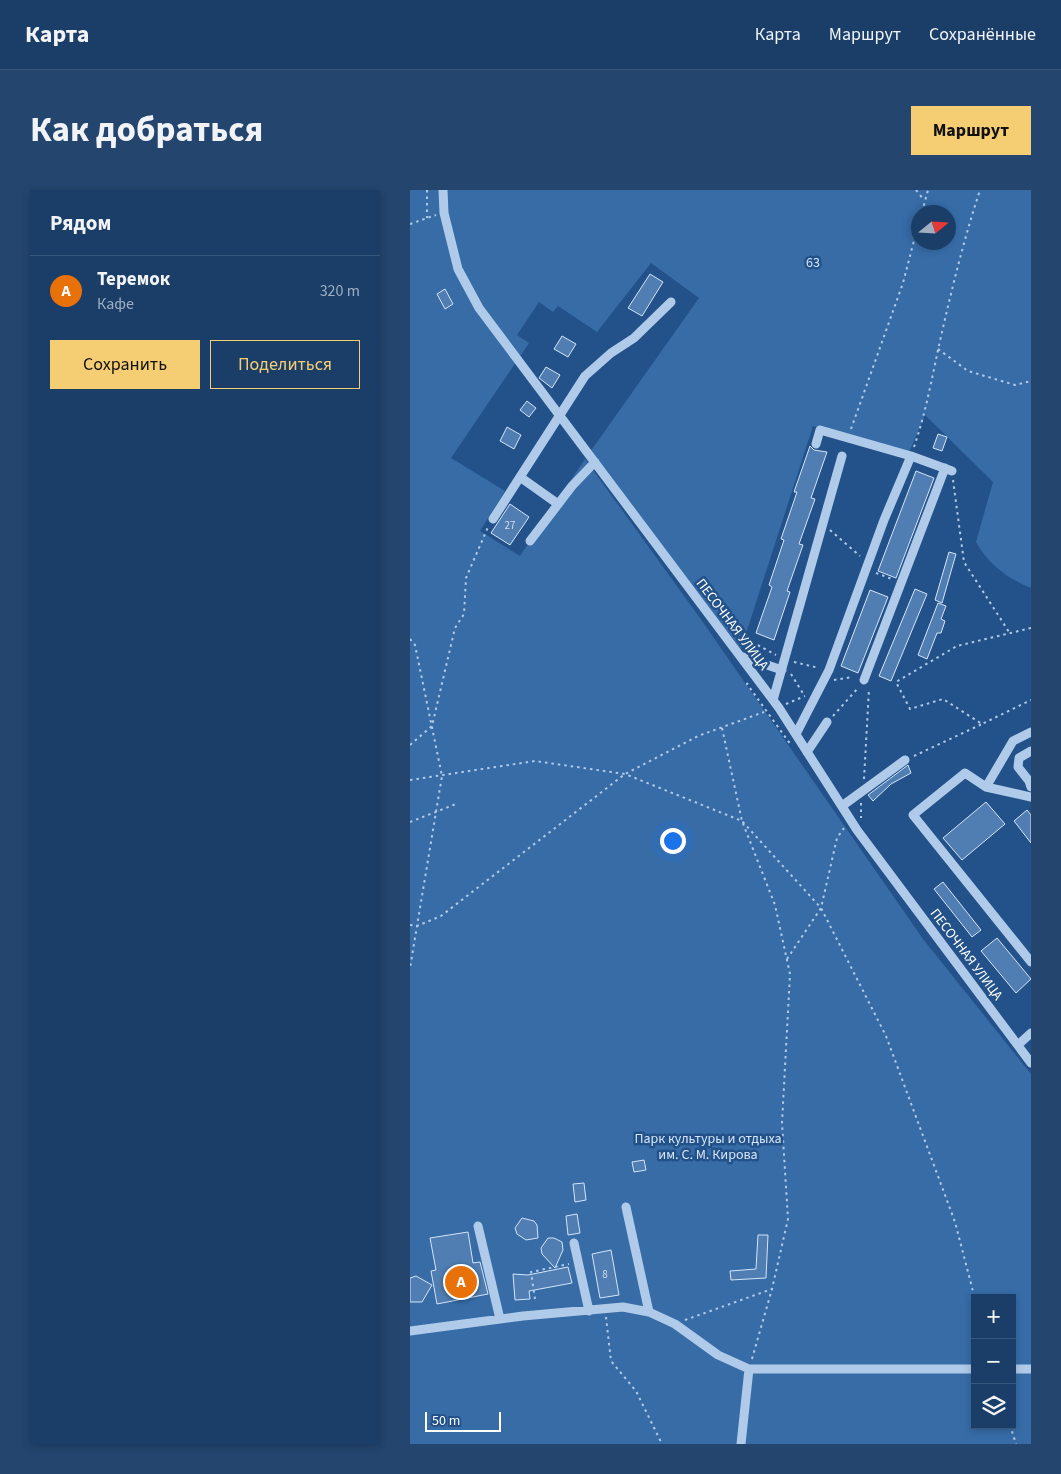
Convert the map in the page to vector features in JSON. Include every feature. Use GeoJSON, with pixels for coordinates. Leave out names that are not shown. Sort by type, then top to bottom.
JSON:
{"type":"FeatureCollection","features":[{"type":"Feature","properties":{"kind":"street","name":"ПЕСОЧНАЯ УЛИЦА"},"geometry":{"type":"LineString","coordinates":[[443,190],[444,213],[458,269],[479,308],[773,700],[858,830],[1031,1063]]}},
{"type":"Feature","properties":{"kind":"street"},"geometry":{"type":"LineString","coordinates":[[493,519],[585,376],[610,353],[634,338],[671,302]]}},
{"type":"Feature","properties":{"kind":"street"},"geometry":{"type":"LineString","coordinates":[[816,444],[820,430],[911,456],[948,469],[867,681]]}},
{"type":"Feature","properties":{"kind":"street"},"geometry":{"type":"LineString","coordinates":[[773,700],[842,456]]}},
{"type":"Feature","properties":{"kind":"street"},"geometry":{"type":"LineString","coordinates":[[796,734],[829,670],[884,520],[911,456]]}},
{"type":"Feature","properties":{"kind":"street"},"geometry":{"type":"LineString","coordinates":[[530,541],[572,486],[595,462]]}},
{"type":"Feature","properties":{"kind":"street"},"geometry":{"type":"LineString","coordinates":[[520,477],[558,504]]}},
{"type":"Feature","properties":{"kind":"street"},"geometry":{"type":"LineString","coordinates":[[740,656],[784,664]]}},
{"type":"Feature","properties":{"kind":"street"},"geometry":{"type":"LineString","coordinates":[[807,752],[827,722]]}},
{"type":"Feature","properties":{"kind":"street"},"geometry":{"type":"LineString","coordinates":[[986,787],[1013,741],[1031,732]]}},
{"type":"Feature","properties":{"kind":"street"},"geometry":{"type":"LineString","coordinates":[[1018,767],[1020,758],[1031,752]]}},
{"type":"Feature","properties":{"kind":"street"},"geometry":{"type":"LineString","coordinates":[[842,806],[905,760]]}},
{"type":"Feature","properties":{"kind":"street"},"geometry":{"type":"LineString","coordinates":[[1001,760],[1013,761],[1029,781],[1031,787]]}},
{"type":"Feature","properties":{"kind":"street"},"geometry":{"type":"LineString","coordinates":[[1031,797],[986,787],[966,773],[912,815],[1031,962]]}},
{"type":"Feature","properties":{"kind":"street"},"geometry":{"type":"LineString","coordinates":[[1018,1045],[1031,1033]]}},
{"type":"Feature","properties":{"kind":"street"},"geometry":{"type":"LineString","coordinates":[[626,1208],[649,1312]]}},
{"type":"Feature","properties":{"kind":"street"},"geometry":{"type":"LineString","coordinates":[[478,1226],[500,1319]]}},
{"type":"Feature","properties":{"kind":"street"},"geometry":{"type":"LineString","coordinates":[[574,1242],[589,1311]]}},
{"type":"Feature","properties":{"kind":"street"},"geometry":{"type":"LineString","coordinates":[[410,1332],[500,1319],[623,1307],[649,1312],[676,1324],[718,1356],[749,1369],[971,1369]]}},
{"type":"Feature","properties":{"kind":"street"},"geometry":{"type":"LineString","coordinates":[[742,1444],[749,1369]]}},
{"type":"Feature","properties":{"kind":"street"},"geometry":{"type":"LineString","coordinates":[[1016,1369],[1031,1369]]}},
{"type":"Feature","properties":{"kind":"path"},"geometry":{"type":"LineString","coordinates":[[427,190],[427,218]]}},
{"type":"Feature","properties":{"kind":"path"},"geometry":{"type":"LineString","coordinates":[[916,190],[925,200]]}},
{"type":"Feature","properties":{"kind":"path"},"geometry":{"type":"LineString","coordinates":[[924,205],[928,190]]}},
{"type":"Feature","properties":{"kind":"path"},"geometry":{"type":"LineString","coordinates":[[911,456],[925,414],[938,349],[966,235],[980,190]]}},
{"type":"Feature","properties":{"kind":"path"},"geometry":{"type":"LineString","coordinates":[[410,224],[444,213]]}},
{"type":"Feature","properties":{"kind":"path"},"geometry":{"type":"LineString","coordinates":[[848,438],[903,283],[912,250]]}},
{"type":"Feature","properties":{"kind":"path"},"geometry":{"type":"LineString","coordinates":[[938,349],[968,371],[1015,385],[1031,380]]}},
{"type":"Feature","properties":{"kind":"path"},"geometry":{"type":"LineString","coordinates":[[948,469],[964,562],[1009,632]]}},
{"type":"Feature","properties":{"kind":"path"},"geometry":{"type":"LineString","coordinates":[[410,744],[432,726],[455,628],[464,614],[466,578],[480,543],[493,519]]}},
{"type":"Feature","properties":{"kind":"path"},"geometry":{"type":"LineString","coordinates":[[982,724],[942,699],[910,709],[896,682],[956,646],[1031,628]]}},
{"type":"Feature","properties":{"kind":"path"},"geometry":{"type":"LineString","coordinates":[[410,639],[415,645],[442,776],[410,968]]}},
{"type":"Feature","properties":{"kind":"path"},"geometry":{"type":"LineString","coordinates":[[752,642],[784,664],[811,706]]}},
{"type":"Feature","properties":{"kind":"path"},"geometry":{"type":"LineString","coordinates":[[784,664],[829,670]]}},
{"type":"Feature","properties":{"kind":"path"},"geometry":{"type":"LineString","coordinates":[[827,722],[867,681]]}},
{"type":"Feature","properties":{"kind":"path"},"geometry":{"type":"LineString","coordinates":[[858,830],[861,821],[860,796],[863,790],[867,681]]}},
{"type":"Feature","properties":{"kind":"path"},"geometry":{"type":"LineString","coordinates":[[410,925],[417,926],[441,916],[625,774],[698,736],[765,712],[773,700]]}},
{"type":"Feature","properties":{"kind":"path"},"geometry":{"type":"LineString","coordinates":[[905,760],[1031,700]]}},
{"type":"Feature","properties":{"kind":"path"},"geometry":{"type":"LineString","coordinates":[[722,728],[742,821],[775,905],[790,974],[782,1123],[788,1219],[772,1289],[749,1369]]}},
{"type":"Feature","properties":{"kind":"path"},"geometry":{"type":"LineString","coordinates":[[410,780],[536,761],[625,774],[742,821],[821,908],[886,1036],[955,1222],[974,1294]]}},
{"type":"Feature","properties":{"kind":"path"},"geometry":{"type":"LineString","coordinates":[[410,822],[456,804]]}},
{"type":"Feature","properties":{"kind":"path"},"geometry":{"type":"LineString","coordinates":[[787,960],[821,908],[837,838],[851,819],[861,810]]}},
{"type":"Feature","properties":{"kind":"path"},"geometry":{"type":"LineString","coordinates":[[535,1299],[531,1272],[579,1262]]}},
{"type":"Feature","properties":{"kind":"path"},"geometry":{"type":"LineString","coordinates":[[676,1324],[772,1289]]}},
{"type":"Feature","properties":{"kind":"path"},"geometry":{"type":"LineString","coordinates":[[606,1309],[611,1361],[636,1391],[662,1444]]}},
{"type":"Feature","properties":{"kind":"path"},"geometry":{"type":"LineString","coordinates":[[1011,1429],[1016,1444]]}},
{"type":"Feature","properties":{"kind":"green space","name":"Парк культуры и отдыха им. С. М. Кирова"},"geometry":{"type":"Polygon","coordinates":[[[410,190],[1031,190],[1031,588],[999,570],[986,557],[976,542],[993,482],[925,415],[907,457],[813,426],[741,649],[590,452],[699,298],[651,263],[597,332],[558,306],[553,312],[539,302],[517,335],[529,343],[451,458],[505,491],[480,531],[520,556],[585,459],[700,618],[923,939],[1031,1074],[1031,1444],[410,1444],[410,190]]]}},
{"type":"Feature","properties":{"kind":"building"},"geometry":{"type":"Polygon","coordinates":[[[650,274],[663,282],[642,316],[628,308],[650,274]]]}},
{"type":"Feature","properties":{"kind":"building"},"geometry":{"type":"Polygon","coordinates":[[[445,289],[453,304],[445,309],[437,294],[445,289]]]}},
{"type":"Feature","properties":{"kind":"building"},"geometry":{"type":"Polygon","coordinates":[[[562,336],[576,344],[568,357],[554,349],[562,336]]]}},
{"type":"Feature","properties":{"kind":"building"},"geometry":{"type":"Polygon","coordinates":[[[546,367],[560,375],[552,388],[539,378],[546,367]]]}},
{"type":"Feature","properties":{"kind":"building"},"geometry":{"type":"Polygon","coordinates":[[[527,401],[536,408],[529,417],[520,410],[527,401]]]}},
{"type":"Feature","properties":{"kind":"building"},"geometry":{"type":"Polygon","coordinates":[[[507,427],[521,435],[514,449],[500,441],[507,427]]]}},
{"type":"Feature","properties":{"kind":"building"},"geometry":{"type":"Polygon","coordinates":[[[938,434],[947,437],[942,451],[933,448],[938,434]]]}},
{"type":"Feature","properties":{"kind":"building"},"geometry":{"type":"Polygon","coordinates":[[[810,446],[814,450],[827,452],[811,498],[815,499],[799,544],[803,545],[787,591],[790,592],[774,640],[756,633],[772,587],[769,585],[784,540],[781,539],[797,492],[794,492],[810,446]]]}},
{"type":"Feature","properties":{"kind":"building"},"geometry":{"type":"Polygon","coordinates":[[[916,471],[934,478],[896,578],[878,571],[916,471]]]}},
{"type":"Feature","properties":{"kind":"building"},"geometry":{"type":"Polygon","coordinates":[[[510,504],[529,517],[510,545],[491,533],[510,504]]]}},
{"type":"Feature","properties":{"kind":"building"},"geometry":{"type":"Polygon","coordinates":[[[949,552],[956,554],[942,603],[935,600],[949,552]]]}},
{"type":"Feature","properties":{"kind":"building"},"geometry":{"type":"Polygon","coordinates":[[[915,589],[927,594],[891,681],[879,676],[915,589]]]}},
{"type":"Feature","properties":{"kind":"building"},"geometry":{"type":"Polygon","coordinates":[[[870,590],[888,597],[858,673],[841,666],[870,590]]]}},
{"type":"Feature","properties":{"kind":"building"},"geometry":{"type":"Polygon","coordinates":[[[938,603],[946,606],[941,619],[945,621],[941,633],[937,633],[927,659],[918,655],[938,603]]]}},
{"type":"Feature","properties":{"kind":"building"},"geometry":{"type":"Polygon","coordinates":[[[908,765],[911,773],[891,784],[873,801],[868,795],[908,765]]]}},
{"type":"Feature","properties":{"kind":"building"},"geometry":{"type":"Polygon","coordinates":[[[986,802],[1005,824],[962,860],[943,838],[986,802]]]}},
{"type":"Feature","properties":{"kind":"building"},"geometry":{"type":"Polygon","coordinates":[[[1027,810],[1031,815],[1031,843],[1014,821],[1027,810]]]}},
{"type":"Feature","properties":{"kind":"building"},"geometry":{"type":"Polygon","coordinates":[[[943,882],[981,930],[972,937],[934,889],[943,882]]]}},
{"type":"Feature","properties":{"kind":"building"},"geometry":{"type":"Polygon","coordinates":[[[997,938],[1031,979],[1016,993],[981,951],[997,938]]]}},
{"type":"Feature","properties":{"kind":"building"},"geometry":{"type":"Polygon","coordinates":[[[644,1160],[646,1170],[634,1172],[632,1162],[644,1160]]]}},
{"type":"Feature","properties":{"kind":"building"},"geometry":{"type":"Polygon","coordinates":[[[584,1183],[586,1200],[575,1202],[573,1184],[584,1183]]]}},
{"type":"Feature","properties":{"kind":"building"},"geometry":{"type":"Polygon","coordinates":[[[577,1214],[580,1233],[568,1235],[566,1216],[577,1214]]]}},
{"type":"Feature","properties":{"kind":"building"},"geometry":{"type":"Polygon","coordinates":[[[522,1218],[534,1221],[537,1225],[538,1238],[526,1240],[517,1234],[515,1228],[522,1218]]]}},
{"type":"Feature","properties":{"kind":"building"},"geometry":{"type":"Polygon","coordinates":[[[468,1232],[473,1263],[480,1262],[488,1294],[437,1304],[431,1271],[436,1270],[430,1238],[468,1232]]]}},
{"type":"Feature","properties":{"kind":"building"},"geometry":{"type":"Polygon","coordinates":[[[758,1235],[768,1235],[766,1278],[731,1280],[730,1271],[756,1269],[758,1235]]]}},
{"type":"Feature","properties":{"kind":"building"},"geometry":{"type":"Polygon","coordinates":[[[548,1238],[554,1238],[562,1242],[563,1250],[555,1268],[542,1254],[541,1248],[548,1238]]]}},
{"type":"Feature","properties":{"kind":"building"},"geometry":{"type":"Polygon","coordinates":[[[611,1250],[619,1295],[600,1298],[592,1254],[611,1250]]]}},
{"type":"Feature","properties":{"kind":"building"},"geometry":{"type":"Polygon","coordinates":[[[568,1267],[572,1283],[529,1291],[530,1299],[515,1300],[513,1274],[528,1275],[568,1267]]]}},
{"type":"Feature","properties":{"kind":"building"},"geometry":{"type":"Polygon","coordinates":[[[416,1276],[432,1285],[422,1302],[410,1302],[410,1278],[416,1276]]]}},
{"type":"Feature","properties":{"kind":"place","name":"Теремок"},"geometry":{"type":"Point","coordinates":[461,1282]}},
{"type":"Feature","properties":{"kind":"park label","name":"63"},"geometry":{"type":"Point","coordinates":[813,262]}}]}
